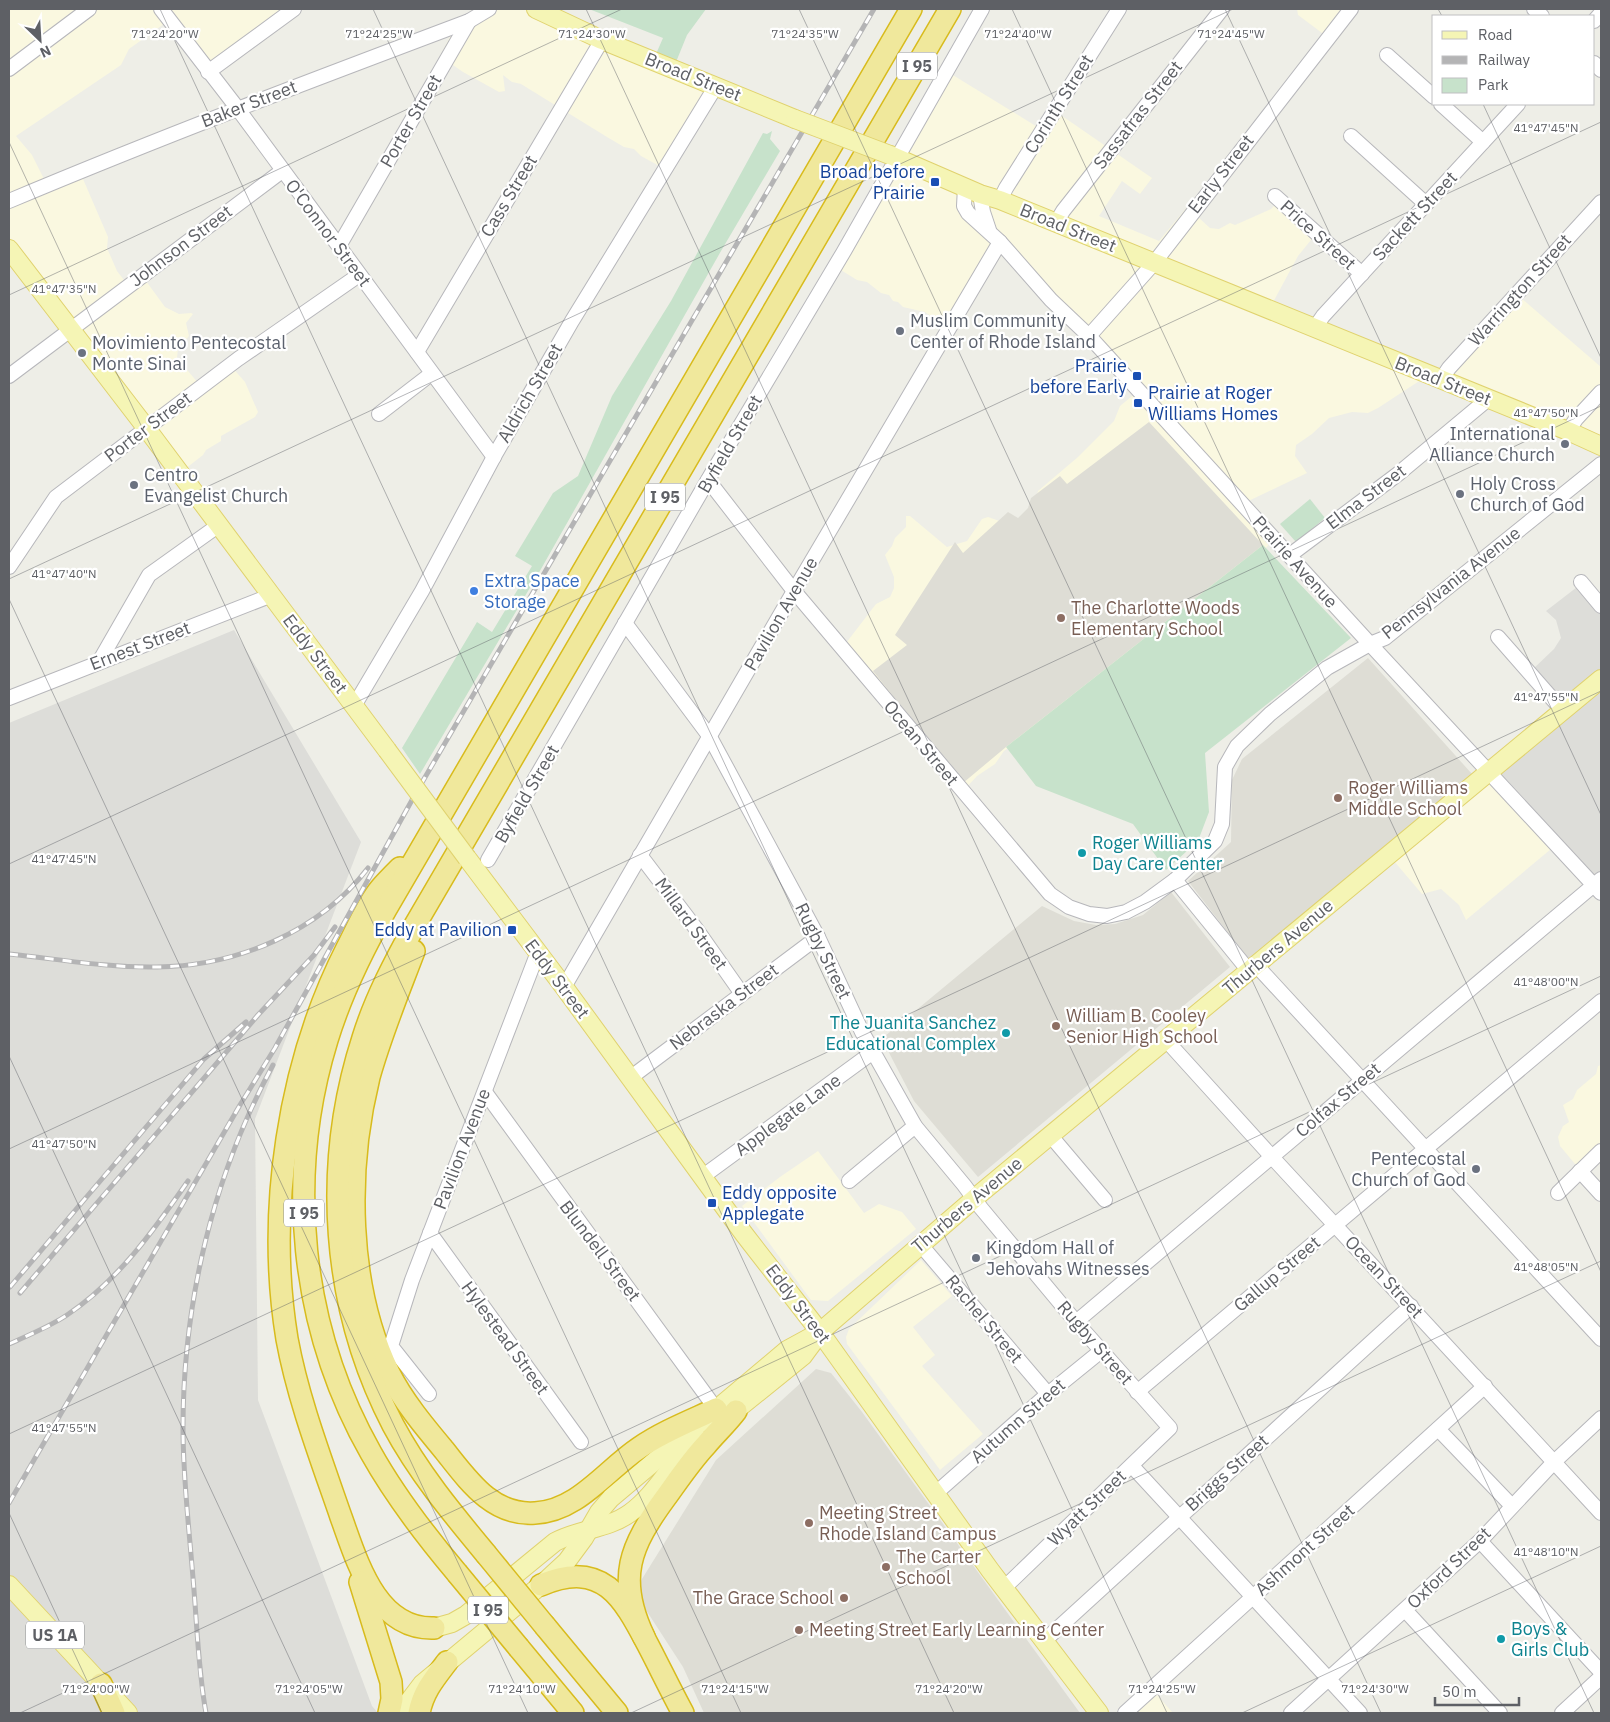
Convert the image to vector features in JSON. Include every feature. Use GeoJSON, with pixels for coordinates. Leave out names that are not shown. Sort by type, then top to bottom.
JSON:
{"type":"FeatureCollection","features":[{"type":"Feature","properties":{"kind":"highway","name":"I 95"},"geometry":{"type":"LineString","coordinates":[[573,1713],[415,1521],[370,1453],[344,1398],[327,1350],[316,1308],[307,1260],[304,1220],[304,1179],[309,1119],[316,1078],[340,1001],[376,927],[911,9]]}},
{"type":"Feature","properties":{"kind":"highway","name":"I 95"},"geometry":{"type":"LineString","coordinates":[[617,1713],[448,1508],[424,1475],[403,1441],[381,1399],[362,1350],[343,1271],[337,1194],[341,1136],[349,1089],[370,1017],[389,973],[446,872],[950,9]]}},
{"type":"Feature","properties":{"kind":"highway"},"geometry":{"type":"LineString","coordinates":[[389,1713],[392,1699],[391,1682],[364,1597],[352,1548],[307,1415],[296,1376],[288,1340],[279,1255],[287,1136],[307,1047],[329,986],[379,890],[426,840]]}},
{"type":"Feature","properties":{"kind":"highway"},"geometry":{"type":"LineString","coordinates":[[446,872],[381,1038],[365,1097],[358,1138],[354,1205],[359,1268],[371,1322],[390,1373],[418,1419],[481,1495],[501,1507],[522,1513],[543,1513],[563,1507],[583,1494],[639,1448],[658,1437],[726,1410]]}},
{"type":"Feature","properties":{"kind":"highway"},"geometry":{"type":"LineString","coordinates":[[644,1637],[633,1608],[629,1585],[631,1561],[638,1540],[653,1514],[695,1458],[726,1410]]}},
{"type":"Feature","properties":{"kind":"highway"},"geometry":{"type":"LineString","coordinates":[[352,1548],[369,1585],[379,1601],[392,1614],[412,1626],[434,1628]]}},
{"type":"Feature","properties":{"kind":"highway"},"geometry":{"type":"LineString","coordinates":[[541,1585],[561,1578],[586,1577],[604,1584],[622,1600],[644,1637],[683,1713]]}},
{"type":"Feature","properties":{"kind":"highway"},"geometry":{"type":"LineString","coordinates":[[420,1713],[428,1686],[447,1662]]}},
{"type":"Feature","properties":{"kind":"highway"},"geometry":{"type":"LineString","coordinates":[[101,1684],[114,1713]]}},
{"type":"Feature","properties":{"kind":"main road","name":"Broad Street"},"geometry":{"type":"LineString","coordinates":[[543,10],[602,40],[893,156],[972,190],[1601,446]]}},
{"type":"Feature","properties":{"kind":"main road","name":"Eddy Street"},"geometry":{"type":"LineString","coordinates":[[9,249],[272,595],[538,952],[702,1177],[820,1332],[1004,1588],[1099,1713]]}},
{"type":"Feature","properties":{"kind":"main road","name":"Thurbers Avenue"},"geometry":{"type":"LineString","coordinates":[[400,1713],[422,1684],[567,1561],[590,1530],[599,1512],[611,1498],[726,1410],[803,1356],[820,1332],[920,1244],[1601,679]]}},
{"type":"Feature","properties":{"kind":"main road","name":"Thurbers Avenue"},"geometry":{"type":"LineString","coordinates":[[434,1628],[452,1623],[466,1615],[555,1542],[571,1534],[590,1530],[618,1520],[636,1509],[685,1451],[709,1430],[726,1410]]}},
{"type":"Feature","properties":{"kind":"main road","name":"US 1A"},"geometry":{"type":"LineString","coordinates":[[9,1585],[128,1713]]}},
{"type":"Feature","properties":{"kind":"street"},"geometry":{"type":"LineString","coordinates":[[9,69],[89,9]]}},
{"type":"Feature","properties":{"kind":"street","name":"O'Connor Street"},"geometry":{"type":"LineString","coordinates":[[162,9],[494,457]]}},
{"type":"Feature","properties":{"kind":"street"},"geometry":{"type":"LineString","coordinates":[[208,72],[294,9]]}},
{"type":"Feature","properties":{"kind":"street","name":"Baker Street"},"geometry":{"type":"LineString","coordinates":[[9,201],[122,153],[236,108],[469,21],[489,9]]}},
{"type":"Feature","properties":{"kind":"street","name":"Byfield Street"},"geometry":{"type":"LineString","coordinates":[[488,860],[708,480],[843,253],[893,156],[982,9]]}},
{"type":"Feature","properties":{"kind":"street","name":"Corinth Street"},"geometry":{"type":"LineString","coordinates":[[1000,200],[1118,9]]}},
{"type":"Feature","properties":{"kind":"street","name":"Sassafras Street"},"geometry":{"type":"LineString","coordinates":[[1056,223],[1063,211],[1222,9]]}},
{"type":"Feature","properties":{"kind":"street","name":"Early Street"},"geometry":{"type":"LineString","coordinates":[[1088,336],[1154,263],[1351,9]]}},
{"type":"Feature","properties":{"kind":"street","name":"Porter Street"},"geometry":{"type":"LineString","coordinates":[[339,246],[469,21]]}},
{"type":"Feature","properties":{"kind":"street","name":"Cass Street"},"geometry":{"type":"LineString","coordinates":[[417,352],[602,40]]}},
{"type":"Feature","properties":{"kind":"street"},"geometry":{"type":"LineString","coordinates":[[1387,55],[1432,95]]}},
{"type":"Feature","properties":{"kind":"street","name":"Aldrich Street"},"geometry":{"type":"LineString","coordinates":[[354,706],[422,591],[494,457],[572,321],[716,86]]}},
{"type":"Feature","properties":{"kind":"street"},"geometry":{"type":"LineString","coordinates":[[1442,105],[1483,142]]}},
{"type":"Feature","properties":{"kind":"street","name":"Sackett Street"},"geometry":{"type":"LineString","coordinates":[[1314,329],[1517,105]]}},
{"type":"Feature","properties":{"kind":"street"},"geometry":{"type":"LineString","coordinates":[[1350,136],[1426,204]]}},
{"type":"Feature","properties":{"kind":"street","name":"Johnson Street"},"geometry":{"type":"LineString","coordinates":[[9,376],[282,171]]}},
{"type":"Feature","properties":{"kind":"street","name":"Prairie Avenue"},"geometry":{"type":"LineString","coordinates":[[972,190],[983,212],[989,231],[1489,772],[1599,886]]}},
{"type":"Feature","properties":{"kind":"street","name":"Price Street"},"geometry":{"type":"LineString","coordinates":[[1275,196],[1362,274]]}},
{"type":"Feature","properties":{"kind":"street","name":"Warrington Street"},"geometry":{"type":"LineString","coordinates":[[1441,380],[1449,368],[1601,202]]}},
{"type":"Feature","properties":{"kind":"street","name":"Pavilion Avenue"},"geometry":{"type":"LineString","coordinates":[[564,987],[794,591],[1000,242]]}},
{"type":"Feature","properties":{"kind":"street","name":"Porter Street"},"geometry":{"type":"LineString","coordinates":[[9,568],[56,497],[238,359],[359,275]]}},
{"type":"Feature","properties":{"kind":"street"},"geometry":{"type":"LineString","coordinates":[[379,414],[431,374]]}},
{"type":"Feature","properties":{"kind":"street"},"geometry":{"type":"LineString","coordinates":[[1568,431],[1576,419],[1601,392]]}},
{"type":"Feature","properties":{"kind":"street","name":"Elma Street"},"geometry":{"type":"LineString","coordinates":[[1290,555],[1398,474],[1488,400]]}},
{"type":"Feature","properties":{"kind":"street","name":"Pennsylvania Avenue"},"geometry":{"type":"LineString","coordinates":[[1175,880],[1215,841],[1222,824],[1225,767],[1237,746],[1270,714],[1327,668],[1370,644],[1385,638],[1601,464]]}},
{"type":"Feature","properties":{"kind":"street","name":"Ocean Street"},"geometry":{"type":"LineString","coordinates":[[708,480],[794,591],[1050,894],[1069,907],[1089,914],[1107,916],[1126,912],[1145,902],[1175,880]]}},
{"type":"Feature","properties":{"kind":"street"},"geometry":{"type":"LineString","coordinates":[[99,662],[149,575],[219,525]]}},
{"type":"Feature","properties":{"kind":"street"},"geometry":{"type":"LineString","coordinates":[[1581,582],[1601,606]]}},
{"type":"Feature","properties":{"kind":"street","name":"Ernest Street"},"geometry":{"type":"LineString","coordinates":[[9,698],[272,595]]}},
{"type":"Feature","properties":{"kind":"street","name":"Rugby Street"},"geometry":{"type":"LineString","coordinates":[[625,623],[710,736],[818,937],[862,1032],[915,1126],[1076,1322],[1170,1428]]}},
{"type":"Feature","properties":{"kind":"street"},"geometry":{"type":"LineString","coordinates":[[1498,637],[1563,711]]}},
{"type":"Feature","properties":{"kind":"street","name":"Millard Street"},"geometry":{"type":"LineString","coordinates":[[640,855],[697,930],[742,994]]}},
{"type":"Feature","properties":{"kind":"street"},"geometry":{"type":"LineString","coordinates":[[1175,880],[1252,968],[1426,1148],[1601,1339]]}},
{"type":"Feature","properties":{"kind":"street","name":"Colfax Street"},"geometry":{"type":"LineString","coordinates":[[1076,1322],[1362,1080],[1599,886]]}},
{"type":"Feature","properties":{"kind":"street","name":"Nebraska Street"},"geometry":{"type":"LineString","coordinates":[[630,1078],[818,937]]}},
{"type":"Feature","properties":{"kind":"street","name":"Pavilion Avenue"},"geometry":{"type":"LineString","coordinates":[[429,1394],[391,1346],[412,1280],[452,1172],[538,952]]}},
{"type":"Feature","properties":{"kind":"street","name":"Gallup Street"},"geometry":{"type":"LineString","coordinates":[[1137,1392],[1601,1000]]}},
{"type":"Feature","properties":{"kind":"street","name":"Ocean Street"},"geometry":{"type":"LineString","coordinates":[[1166,1040],[1601,1513]]}},
{"type":"Feature","properties":{"kind":"street","name":"Applegate Lane"},"geometry":{"type":"LineString","coordinates":[[702,1177],[873,1052]]}},
{"type":"Feature","properties":{"kind":"street","name":"Blundell Street"},"geometry":{"type":"LineString","coordinates":[[484,1092],[726,1410]]}},
{"type":"Feature","properties":{"kind":"street"},"geometry":{"type":"LineString","coordinates":[[849,1180],[915,1126]]}},
{"type":"Feature","properties":{"kind":"street"},"geometry":{"type":"LineString","coordinates":[[1050,1135],[1105,1200]]}},
{"type":"Feature","properties":{"kind":"street"},"geometry":{"type":"LineString","coordinates":[[1558,1193],[1601,1152]]}},
{"type":"Feature","properties":{"kind":"street"},"geometry":{"type":"LineString","coordinates":[[1580,1171],[1601,1194]]}},
{"type":"Feature","properties":{"kind":"street","name":"Hylestead Street"},"geometry":{"type":"LineString","coordinates":[[430,1233],[581,1442]]}},
{"type":"Feature","properties":{"kind":"street","name":"Rachel Street"},"geometry":{"type":"LineString","coordinates":[[920,1244],[1048,1394]]}},
{"type":"Feature","properties":{"kind":"street","name":"Briggs Street"},"geometry":{"type":"LineString","coordinates":[[1044,1641],[1411,1306]]}},
{"type":"Feature","properties":{"kind":"street","name":"Autumn Street"},"geometry":{"type":"LineString","coordinates":[[936,1493],[1048,1394],[1101,1351]]}},
{"type":"Feature","properties":{"kind":"street","name":"Ashmont Street"},"geometry":{"type":"LineString","coordinates":[[1125,1713],[1486,1386]]}},
{"type":"Feature","properties":{"kind":"street","name":"Oxford Street"},"geometry":{"type":"LineString","coordinates":[[1291,1713],[1480,1541],[1554,1462],[1601,1418]]}},
{"type":"Feature","properties":{"kind":"street","name":"Wyatt Street"},"geometry":{"type":"LineString","coordinates":[[1004,1588],[1170,1428]]}},
{"type":"Feature","properties":{"kind":"street"},"geometry":{"type":"LineString","coordinates":[[1438,1430],[1512,1506]]}},
{"type":"Feature","properties":{"kind":"street"},"geometry":{"type":"LineString","coordinates":[[1132,1466],[1360,1713]]}},
{"type":"Feature","properties":{"kind":"street"},"geometry":{"type":"LineString","coordinates":[[1480,1541],[1601,1672]]}},
{"type":"Feature","properties":{"kind":"street"},"geometry":{"type":"LineString","coordinates":[[1405,1610],[1500,1713]]}},
{"type":"Feature","properties":{"kind":"street"},"geometry":{"type":"LineString","coordinates":[[1562,1713],[1601,1677]]}},
{"type":"Feature","properties":{"kind":"shaded area"},"geometry":{"type":"Polygon","coordinates":[[[9,9],[289,9],[209,70],[168,21],[129,49],[121,65],[16,136],[32,155],[47,185],[80,172],[108,237],[107,248],[117,271],[127,284],[143,277],[165,307],[179,314],[193,314],[186,323],[189,336],[178,348],[177,358],[199,384],[230,365],[245,382],[258,412],[255,417],[221,436],[221,441],[206,450],[203,455],[180,473],[9,250],[9,9]]]}},
{"type":"Feature","properties":{"kind":"shaded area"},"geometry":{"type":"Polygon","coordinates":[[[485,9],[540,9],[715,80],[663,168],[641,156],[634,149],[624,147],[607,137],[521,84],[512,82],[503,75],[505,91],[499,92],[463,72],[440,56],[455,27],[485,9]]]}},
{"type":"Feature","properties":{"kind":"shaded area"},"geometry":{"type":"Polygon","coordinates":[[[1297,9],[1352,9],[1326,36],[1298,15],[1297,9]]]}},
{"type":"Feature","properties":{"kind":"shaded area"},"geometry":{"type":"Polygon","coordinates":[[[943,69],[1039,128],[1052,109],[1152,178],[1140,194],[1122,181],[1099,216],[1159,241],[1187,207],[1210,228],[1219,229],[1230,223],[1235,225],[1271,209],[1278,202],[1315,235],[1298,256],[1271,306],[1433,372],[1368,413],[1352,412],[1329,418],[1312,434],[1296,445],[1295,456],[1307,473],[1242,504],[1274,540],[1257,556],[1004,751],[995,764],[977,776],[964,790],[843,647],[876,604],[890,597],[894,588],[894,577],[885,555],[895,538],[906,527],[906,516],[910,516],[947,547],[967,541],[982,519],[988,517],[1008,524],[1031,512],[1038,491],[1078,457],[1114,421],[1120,406],[1137,392],[1005,241],[948,328],[925,312],[903,307],[898,302],[893,301],[889,295],[881,293],[867,282],[857,280],[836,267],[943,69]]]}},
{"type":"Feature","properties":{"kind":"shaded area"},"geometry":{"type":"Polygon","coordinates":[[[1514,292],[1601,367],[1601,438],[1437,371],[1514,292]]]}},
{"type":"Feature","properties":{"kind":"shaded area"},"geometry":{"type":"Polygon","coordinates":[[[1149,422],[1263,545],[963,783],[873,671],[907,645],[895,635],[955,542],[963,553],[1008,512],[1018,518],[1028,508],[1031,498],[1060,476],[1067,484],[1149,422]]]}},
{"type":"Feature","properties":{"kind":"shaded area"},"geometry":{"type":"Polygon","coordinates":[[[1581,584],[1601,608],[1601,878],[1596,883],[1490,772],[1559,711],[1531,671],[1554,649],[1561,638],[1556,620],[1546,611],[1581,584]]]}},
{"type":"Feature","properties":{"kind":"shaded area"},"geometry":{"type":"Polygon","coordinates":[[[234,630],[361,842],[255,1119],[258,1400],[372,1706],[378,1713],[9,1713],[9,723],[234,630]]]}},
{"type":"Feature","properties":{"kind":"shaded area","name":"Roger Williams Middle School"},"geometry":{"type":"Polygon","coordinates":[[[1368,658],[1472,774],[1250,961],[1188,881],[1231,842],[1232,780],[1242,759],[1368,658]]]}},
{"type":"Feature","properties":{"kind":"shaded area"},"geometry":{"type":"Polygon","coordinates":[[[1485,772],[1557,844],[1466,920],[1459,905],[1441,889],[1422,894],[1388,854],[1485,772]]]}},
{"type":"Feature","properties":{"kind":"shaded area"},"geometry":{"type":"Polygon","coordinates":[[[1171,892],[1230,967],[978,1177],[914,1101],[884,1043],[885,1036],[1042,906],[1074,921],[1096,925],[1115,924],[1143,915],[1171,892]]]}},
{"type":"Feature","properties":{"kind":"shaded area"},"geometry":{"type":"Polygon","coordinates":[[[1601,1065],[1601,1143],[1575,1164],[1560,1146],[1558,1137],[1563,1126],[1569,1122],[1563,1105],[1573,1099],[1577,1090],[1596,1074],[1598,1066],[1601,1065]]]}},
{"type":"Feature","properties":{"kind":"shaded area"},"geometry":{"type":"Polygon","coordinates":[[[818,1151],[864,1213],[879,1204],[902,1212],[916,1229],[828,1301],[811,1300],[742,1206],[818,1151]]]}},
{"type":"Feature","properties":{"kind":"shaded area"},"geometry":{"type":"Polygon","coordinates":[[[921,1260],[952,1296],[913,1327],[935,1355],[922,1366],[983,1434],[940,1470],[847,1344],[846,1337],[849,1329],[921,1260]]]}},
{"type":"Feature","properties":{"kind":"shaded area","name":"Meeting Street Rhode Island Campus"},"geometry":{"type":"Polygon","coordinates":[[[816,1369],[831,1373],[862,1412],[1080,1713],[704,1713],[683,1667],[646,1610],[637,1587],[716,1460],[816,1369]]]}},
{"type":"Feature","properties":{"kind":"shaded area"},"geometry":{"type":"Polygon","coordinates":[[[1157,1695],[1173,1713],[1136,1713],[1157,1695]]]}},
{"type":"Feature","properties":{"kind":"green space"},"geometry":{"type":"Polygon","coordinates":[[[589,9],[706,9],[687,35],[676,62],[656,54],[663,38],[589,9]]]}},
{"type":"Feature","properties":{"kind":"green space"},"geometry":{"type":"Polygon","coordinates":[[[772,131],[770,139],[780,151],[721,251],[541,569],[420,774],[402,748],[477,622],[492,632],[532,566],[515,556],[553,493],[578,476],[612,396],[671,301],[763,133],[767,134],[772,131]]]}},
{"type":"Feature","properties":{"kind":"green space"},"geometry":{"type":"Polygon","coordinates":[[[1310,499],[1325,518],[1296,542],[1280,524],[1310,499]]]}},
{"type":"Feature","properties":{"kind":"green space"},"geometry":{"type":"Polygon","coordinates":[[[1263,545],[1351,638],[1205,753],[1209,812],[1198,841],[1166,870],[1133,824],[1036,786],[1006,747],[1263,545]]]}},
{"type":"Feature","properties":{"kind":"railway"},"geometry":{"type":"LineString","coordinates":[[9,1503],[275,1048],[417,791],[874,9]]}},
{"type":"Feature","properties":{"kind":"railway"},"geometry":{"type":"LineString","coordinates":[[9,954],[102,965],[139,967],[187,965],[217,960],[246,952],[274,941],[301,927],[326,910],[348,891],[368,868]]}},
{"type":"Feature","properties":{"kind":"railway"},"geometry":{"type":"LineString","coordinates":[[20,1293],[258,1015],[314,955],[335,927]]}},
{"type":"Feature","properties":{"kind":"railway"},"geometry":{"type":"LineString","coordinates":[[10,1287],[204,1059],[246,1022]]}},
{"type":"Feature","properties":{"kind":"railway"},"geometry":{"type":"LineString","coordinates":[[206,1713],[199,1663],[184,1466],[184,1381],[196,1287],[218,1195],[252,1107],[273,1065]]}},
{"type":"Feature","properties":{"kind":"railway"},"geometry":{"type":"LineString","coordinates":[[9,1344],[39,1331],[67,1315],[103,1287],[134,1254],[188,1181]]}},
{"type":"Feature","properties":{"kind":"place","name":"Broad before Prairie"},"geometry":{"type":"Point","coordinates":[935,182]}},
{"type":"Feature","properties":{"kind":"place","name":"Muslim Community Center of Rhode Island"},"geometry":{"type":"Point","coordinates":[900,331]}},
{"type":"Feature","properties":{"kind":"place","name":"Movimiento Pentecostal Monte Sinai"},"geometry":{"type":"Point","coordinates":[82,353]}},
{"type":"Feature","properties":{"kind":"place","name":"Prairie before Early"},"geometry":{"type":"Point","coordinates":[1137,376]}},
{"type":"Feature","properties":{"kind":"place","name":"Prairie at Roger Williams Homes"},"geometry":{"type":"Point","coordinates":[1138,403]}},
{"type":"Feature","properties":{"kind":"place","name":"International Alliance Church"},"geometry":{"type":"Point","coordinates":[1565,444]}},
{"type":"Feature","properties":{"kind":"place","name":"Centro Evangelist Church"},"geometry":{"type":"Point","coordinates":[134,485]}},
{"type":"Feature","properties":{"kind":"place","name":"Holy Cross Church of God"},"geometry":{"type":"Point","coordinates":[1460,494]}},
{"type":"Feature","properties":{"kind":"place","name":"Extra Space Storage"},"geometry":{"type":"Point","coordinates":[474,591]}},
{"type":"Feature","properties":{"kind":"place","name":"The Charlotte Woods Elementary School"},"geometry":{"type":"Point","coordinates":[1061,618]}},
{"type":"Feature","properties":{"kind":"place","name":"Roger Williams Middle School"},"geometry":{"type":"Point","coordinates":[1338,798]}},
{"type":"Feature","properties":{"kind":"place","name":"Roger Williams Day Care Center"},"geometry":{"type":"Point","coordinates":[1082,853]}},
{"type":"Feature","properties":{"kind":"place","name":"Eddy at Pavilion"},"geometry":{"type":"Point","coordinates":[512,930]}},
{"type":"Feature","properties":{"kind":"place","name":"William B. Cooley Senior High School"},"geometry":{"type":"Point","coordinates":[1056,1026]}},
{"type":"Feature","properties":{"kind":"place","name":"The Juanita Sanchez Educational Complex"},"geometry":{"type":"Point","coordinates":[1006,1033]}},
{"type":"Feature","properties":{"kind":"place","name":"Pentecostal Church of God"},"geometry":{"type":"Point","coordinates":[1476,1169]}},
{"type":"Feature","properties":{"kind":"place","name":"Eddy opposite Applegate"},"geometry":{"type":"Point","coordinates":[712,1203]}},
{"type":"Feature","properties":{"kind":"place","name":"Kingdom Hall of Jehovahs Witnesses"},"geometry":{"type":"Point","coordinates":[976,1258]}},
{"type":"Feature","properties":{"kind":"place","name":"Meeting Street Rhode Island Campus"},"geometry":{"type":"Point","coordinates":[809,1523]}},
{"type":"Feature","properties":{"kind":"place","name":"The Carter School"},"geometry":{"type":"Point","coordinates":[886,1567]}},
{"type":"Feature","properties":{"kind":"place","name":"The Grace School"},"geometry":{"type":"Point","coordinates":[844,1598]}},
{"type":"Feature","properties":{"kind":"place","name":"Meeting Street Early Learning Center"},"geometry":{"type":"Point","coordinates":[799,1630]}},
{"type":"Feature","properties":{"kind":"place","name":"Boys & Girls Club"},"geometry":{"type":"Point","coordinates":[1501,1639]}}]}
